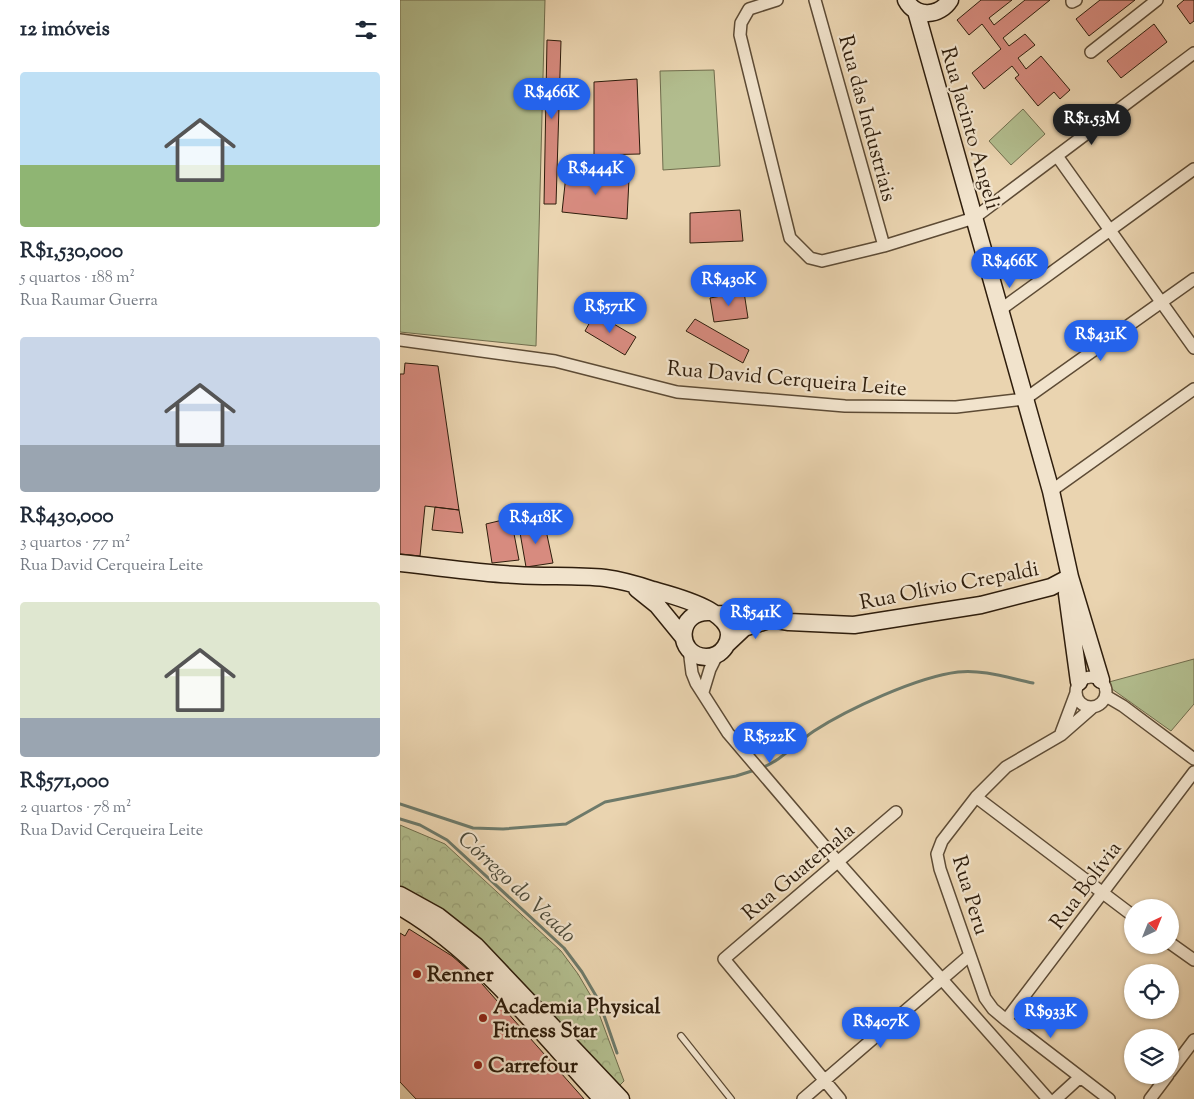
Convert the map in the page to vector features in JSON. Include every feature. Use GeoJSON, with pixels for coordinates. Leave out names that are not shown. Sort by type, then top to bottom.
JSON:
{"type":"FeatureCollection","features":[{"type":"Feature","properties":{"kind":"street"},"geometry":{"type":"LineString","coordinates":[[777,0],[750,8],[741,23],[740,35],[790,238],[810,258],[822,262],[884,246],[974,218],[1194,53]]}},
{"type":"Feature","properties":{"kind":"street","name":"Rua das Industriais"},"geometry":{"type":"LineString","coordinates":[[815,0],[884,246]]}},
{"type":"Feature","properties":{"kind":"street"},"geometry":{"type":"LineString","coordinates":[[911,5],[925,14],[935,13],[944,9],[950,0]]}},
{"type":"Feature","properties":{"kind":"street"},"geometry":{"type":"LineString","coordinates":[[1072,0],[1072,2],[1076,0]]}},
{"type":"Feature","properties":{"kind":"street"},"geometry":{"type":"LineString","coordinates":[[1090,52],[1156,0]]}},
{"type":"Feature","properties":{"kind":"street","name":"Rua Jacinto Angeli"},"geometry":{"type":"LineString","coordinates":[[911,5],[974,218],[1051,491],[1070,577],[1101,680]]}},
{"type":"Feature","properties":{"kind":"street"},"geometry":{"type":"LineString","coordinates":[[1057,156],[1194,348]]}},
{"type":"Feature","properties":{"kind":"street"},"geometry":{"type":"LineString","coordinates":[[1000,310],[1194,169]]}},
{"type":"Feature","properties":{"kind":"street"},"geometry":{"type":"LineString","coordinates":[[1025,399],[1194,279]]}},
{"type":"Feature","properties":{"kind":"street","name":"Rua David Cerqueira Leite"},"geometry":{"type":"LineString","coordinates":[[400,340],[555,361],[677,392],[845,406],[908,408],[956,407],[1025,399]]}},
{"type":"Feature","properties":{"kind":"street"},"geometry":{"type":"LineString","coordinates":[[1051,491],[1194,389]]}},
{"type":"Feature","properties":{"kind":"street","name":"Rua Olívio Crepaldi"},"geometry":{"type":"LineString","coordinates":[[400,563],[516,575],[606,578],[693,602],[713,613],[854,625],[981,605],[1051,587],[1070,577]]}},
{"type":"Feature","properties":{"kind":"street","name":"Rua Jacinto Angeli"},"geometry":{"type":"LineString","coordinates":[[1070,577],[1067,593],[1078,688]]}},
{"type":"Feature","properties":{"kind":"street","name":"Rua Olívio Crepaldi"},"geometry":{"type":"LineString","coordinates":[[629,584],[657,605],[686,644]]}},
{"type":"Feature","properties":{"kind":"street"},"geometry":{"type":"LineString","coordinates":[[703,692],[710,669],[722,649],[728,628],[722,618],[704,611],[692,616],[684,627],[686,644],[692,673],[717,718],[780,796],[1048,1099]]}},
{"type":"Feature","properties":{"kind":"street","name":"Rua Olívio Crepaldi"},"geometry":{"type":"LineString","coordinates":[[722,649],[744,628],[774,619]]}},
{"type":"Feature","properties":{"kind":"street"},"geometry":{"type":"LineString","coordinates":[[686,644],[704,657],[722,649]]}},
{"type":"Feature","properties":{"kind":"street"},"geometry":{"type":"LineString","coordinates":[[1061,735],[1078,688],[1090,676],[1101,680],[1107,690],[1106,696],[1103,702],[1093,707],[1081,704],[1078,688]]}},
{"type":"Feature","properties":{"kind":"street"},"geometry":{"type":"LineString","coordinates":[[1106,696],[1123,706],[1194,759]]}},
{"type":"Feature","properties":{"kind":"street","name":"Rua Peru"},"geometry":{"type":"LineString","coordinates":[[1093,707],[1061,735],[1006,767],[976,797],[942,841],[937,854],[940,868],[985,998],[993,1009],[1006,1020],[1109,1099]]}},
{"type":"Feature","properties":{"kind":"street","name":"Rua Bolívia"},"geometry":{"type":"LineString","coordinates":[[1006,1020],[1194,772]]}},
{"type":"Feature","properties":{"kind":"street"},"geometry":{"type":"LineString","coordinates":[[976,797],[1124,909]]}},
{"type":"Feature","properties":{"kind":"street","name":"Rua Guatemala"},"geometry":{"type":"LineString","coordinates":[[825,1081],[724,959],[896,812]]}},
{"type":"Feature","properties":{"kind":"street"},"geometry":{"type":"LineString","coordinates":[[400,895],[438,916],[498,978],[602,1099]]}},
{"type":"Feature","properties":{"kind":"street"},"geometry":{"type":"LineString","coordinates":[[400,907],[428,923],[484,963]]}},
{"type":"Feature","properties":{"kind":"street"},"geometry":{"type":"LineString","coordinates":[[1179,949],[1194,960]]}},
{"type":"Feature","properties":{"kind":"street"},"geometry":{"type":"LineString","coordinates":[[803,1099],[970,955]]}},
{"type":"Feature","properties":{"kind":"street"},"geometry":{"type":"LineString","coordinates":[[498,978],[621,1099]]}},
{"type":"Feature","properties":{"kind":"street"},"geometry":{"type":"LineString","coordinates":[[1179,1060],[1194,1040]]}},
{"type":"Feature","properties":{"kind":"street"},"geometry":{"type":"LineString","coordinates":[[1056,1099],[1080,1078]]}},
{"type":"Feature","properties":{"kind":"street"},"geometry":{"type":"LineString","coordinates":[[825,1081],[840,1099]]}},
{"type":"Feature","properties":{"kind":"street"},"geometry":{"type":"LineString","coordinates":[[1150,1099],[1161,1084]]}},
{"type":"Feature","properties":{"kind":"lane"},"geometry":{"type":"LineString","coordinates":[[680,1036],[731,1099]]}},
{"type":"Feature","properties":{"kind":"green space"},"geometry":{"type":"Polygon","coordinates":[[[400,0],[545,0],[536,346],[400,332],[400,0]]]}},
{"type":"Feature","properties":{"kind":"green space"},"geometry":{"type":"Polygon","coordinates":[[[714,70],[720,166],[663,170],[660,71],[714,70]]]}},
{"type":"Feature","properties":{"kind":"green space"},"geometry":{"type":"Polygon","coordinates":[[[1023,109],[1045,134],[1011,165],[989,141],[1023,109]]]}},
{"type":"Feature","properties":{"kind":"green space"},"geometry":{"type":"Polygon","coordinates":[[[1194,659],[1194,704],[1171,731],[1112,689],[1109,682],[1194,659]]]}},
{"type":"Feature","properties":{"kind":"green space"},"geometry":{"type":"Polygon","coordinates":[[[400,825],[445,844],[561,951],[578,974],[595,1003],[624,1081],[618,1087],[400,888],[400,825]]]}},
{"type":"Feature","properties":{"kind":"building"},"geometry":{"type":"Polygon","coordinates":[[[981,0],[1012,0],[989,18],[994,25],[1025,0],[1050,0],[1003,38],[1009,46],[1025,34],[1035,45],[1018,58],[1026,69],[1041,56],[1070,90],[1060,99],[1054,92],[1038,106],[1015,78],[1019,75],[1012,66],[984,89],[972,73],[1001,49],[982,24],[969,35],[957,20],[981,0]]]}},
{"type":"Feature","properties":{"kind":"building"},"geometry":{"type":"Polygon","coordinates":[[[1100,0],[1135,0],[1089,36],[1076,19],[1100,0]]]}},
{"type":"Feature","properties":{"kind":"building"},"geometry":{"type":"Polygon","coordinates":[[[1184,0],[1194,0],[1194,21],[1190,24],[1177,6],[1184,0]]]}},
{"type":"Feature","properties":{"kind":"building"},"geometry":{"type":"Polygon","coordinates":[[[1154,24],[1167,42],[1121,78],[1107,61],[1154,24]]]}},
{"type":"Feature","properties":{"kind":"building"},"geometry":{"type":"Polygon","coordinates":[[[547,40],[561,41],[556,204],[544,204],[547,40]]]}},
{"type":"Feature","properties":{"kind":"building"},"geometry":{"type":"Polygon","coordinates":[[[637,79],[640,154],[594,155],[594,82],[637,79]]]}},
{"type":"Feature","properties":{"kind":"building"},"geometry":{"type":"Polygon","coordinates":[[[566,175],[629,179],[627,219],[562,212],[566,175]]]}},
{"type":"Feature","properties":{"kind":"building"},"geometry":{"type":"Polygon","coordinates":[[[740,210],[743,241],[690,243],[690,213],[740,210]]]}},
{"type":"Feature","properties":{"kind":"building"},"geometry":{"type":"Polygon","coordinates":[[[733,270],[736,289],[699,294],[697,275],[733,270]]]}},
{"type":"Feature","properties":{"kind":"building"},"geometry":{"type":"Polygon","coordinates":[[[744,292],[748,318],[714,322],[710,298],[744,292]]]}},
{"type":"Feature","properties":{"kind":"building"},"geometry":{"type":"Polygon","coordinates":[[[595,313],[636,337],[625,355],[585,331],[595,313]]]}},
{"type":"Feature","properties":{"kind":"building"},"geometry":{"type":"Polygon","coordinates":[[[695,319],[749,350],[743,363],[686,331],[695,319]]]}},
{"type":"Feature","properties":{"kind":"building"},"geometry":{"type":"Polygon","coordinates":[[[405,363],[438,366],[459,510],[425,506],[420,556],[400,554],[400,374],[404,374],[405,363]]]}},
{"type":"Feature","properties":{"kind":"building"},"geometry":{"type":"Polygon","coordinates":[[[435,507],[459,510],[463,533],[432,530],[435,507]]]}},
{"type":"Feature","properties":{"kind":"building"},"geometry":{"type":"Polygon","coordinates":[[[511,518],[519,560],[492,563],[486,524],[511,518]]]}},
{"type":"Feature","properties":{"kind":"building"},"geometry":{"type":"Polygon","coordinates":[[[544,521],[553,563],[526,567],[519,527],[544,521]]]}},
{"type":"Feature","properties":{"kind":"building"},"geometry":{"type":"Polygon","coordinates":[[[409,929],[452,956],[475,976],[584,1099],[416,1099],[400,1082],[400,933],[405,936],[409,929]]]}},
{"type":"Feature","properties":{"kind":"waterway","name":"Córrego do Veado"},"geometry":{"type":"LineString","coordinates":[[761,768],[782,756],[828,722],[883,695],[923,680],[967,671],[996,674],[1033,683]]}},
{"type":"Feature","properties":{"kind":"waterway","name":"Córrego do Veado"},"geometry":{"type":"LineString","coordinates":[[400,804],[473,828],[503,829],[566,824],[605,802],[736,776],[755,770]]}},
{"type":"Feature","properties":{"kind":"waterway","name":"Córrego do Veado"},"geometry":{"type":"LineString","coordinates":[[400,819],[420,825],[447,840],[564,948],[582,972],[599,1001],[617,1053]]}},
{"type":"Feature","properties":{"kind":"place","name":"Renner"},"geometry":{"type":"Point","coordinates":[417,974]}},
{"type":"Feature","properties":{"kind":"place","name":"Academia Physical Fitness Star"},"geometry":{"type":"Point","coordinates":[483,1018]}},
{"type":"Feature","properties":{"kind":"place","name":"Carrefour"},"geometry":{"type":"Point","coordinates":[478,1065]}}]}
